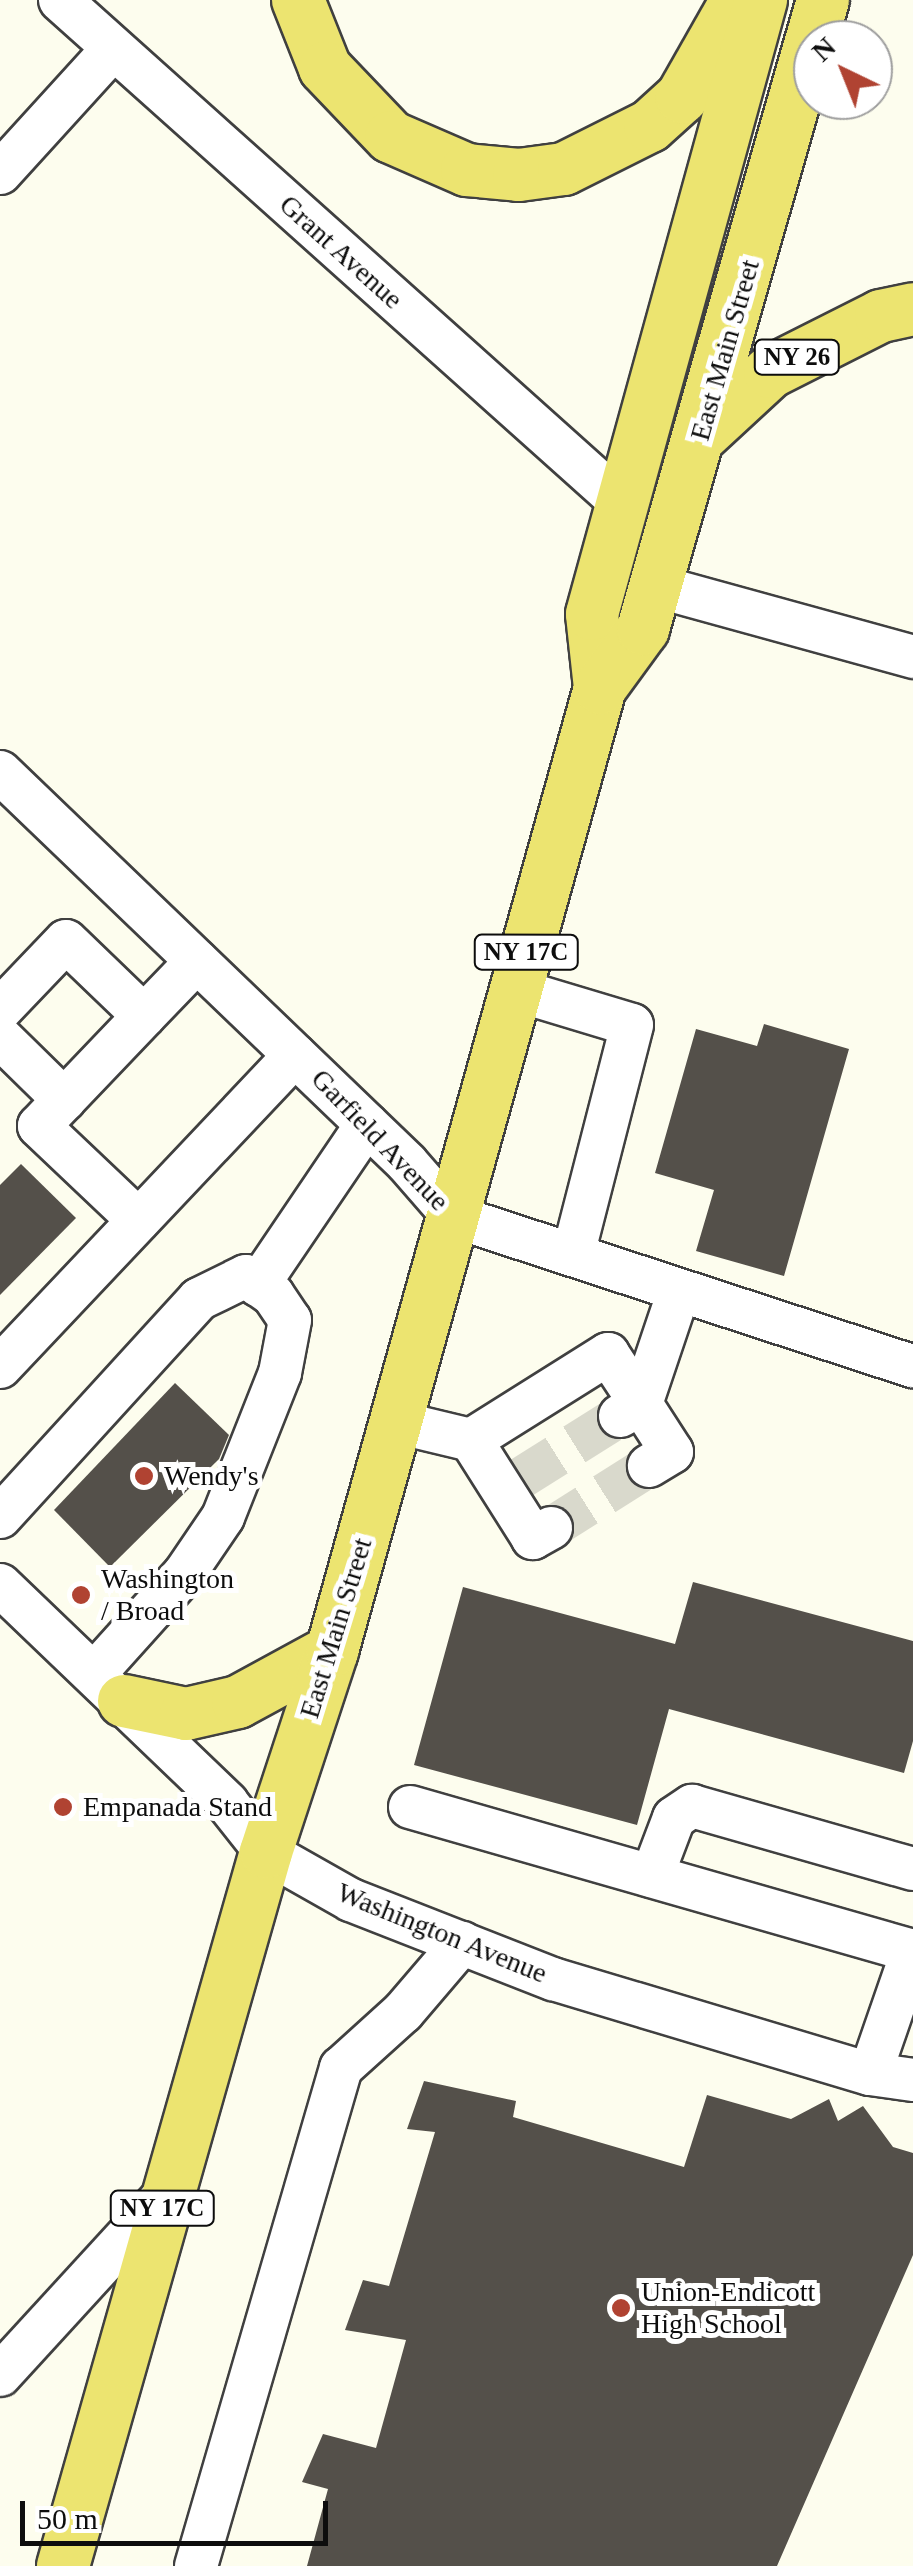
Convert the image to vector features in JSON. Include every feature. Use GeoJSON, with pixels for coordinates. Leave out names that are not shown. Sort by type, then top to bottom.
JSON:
{"type":"FeatureCollection","features":[{"type":"Feature","properties":{"kind":"main road"},"geometry":{"type":"LineString","coordinates":[[298,0],[325,68],[392,138],[467,170],[519,175],[564,169],[650,126],[682,97],[737,0]]}},
{"type":"Feature","properties":{"kind":"main road","name":"East Main Street"},"geometry":{"type":"LineString","coordinates":[[600,688],[592,614],[760,0]]}},
{"type":"Feature","properties":{"kind":"main road","name":"East Main Street"},"geometry":{"type":"LineString","coordinates":[[63,2566],[266,1852],[332,1650],[600,688],[643,629],[823,0]]}},
{"type":"Feature","properties":{"kind":"main road","name":"NY 26"},"geometry":{"type":"LineString","coordinates":[[700,437],[770,372],[881,316],[913,309]]}},
{"type":"Feature","properties":{"kind":"main road"},"geometry":{"type":"LineString","coordinates":[[110,1687],[186,1714],[238,1702],[332,1650]]}},
{"type":"Feature","properties":{"kind":"street","name":"Grant Avenue"},"geometry":{"type":"LineString","coordinates":[[60,0],[623,504]]}},
{"type":"Feature","properties":{"kind":"street"},"geometry":{"type":"LineString","coordinates":[[0,173],[113,49]]}},
{"type":"Feature","properties":{"kind":"street"},"geometry":{"type":"LineString","coordinates":[[656,586],[913,657]]}},
{"type":"Feature","properties":{"kind":"street","name":"Garfield Avenue"},"geometry":{"type":"LineString","coordinates":[[0,772],[367,1124],[453,1216],[913,1366]]}},
{"type":"Feature","properties":{"kind":"street"},"geometry":{"type":"LineString","coordinates":[[0,1010],[66,942],[144,1016]]}},
{"type":"Feature","properties":{"kind":"street"},"geometry":{"type":"LineString","coordinates":[[138,1220],[39,1126],[197,961]]}},
{"type":"Feature","properties":{"kind":"street"},"geometry":{"type":"LineString","coordinates":[[516,990],[632,1025],[573,1255]]}},
{"type":"Feature","properties":{"kind":"street"},"geometry":{"type":"LineString","coordinates":[[0,1037],[64,1100]]}},
{"type":"Feature","properties":{"kind":"street"},"geometry":{"type":"LineString","coordinates":[[0,1367],[295,1055]]}},
{"type":"Feature","properties":{"kind":"street"},"geometry":{"type":"LineString","coordinates":[[258,1285],[367,1124]]}},
{"type":"Feature","properties":{"kind":"street"},"geometry":{"type":"LineString","coordinates":[[0,1517],[199,1299],[246,1276],[290,1320],[280,1373],[224,1517],[110,1687]]}},
{"type":"Feature","properties":{"kind":"street"},"geometry":{"type":"LineString","coordinates":[[631,1410],[680,1291]]}},
{"type":"Feature","properties":{"kind":"street"},"geometry":{"type":"LineString","coordinates":[[471,1440],[608,1354],[631,1410],[672,1452],[648,1466]]}},
{"type":"Feature","properties":{"kind":"street"},"geometry":{"type":"LineString","coordinates":[[396,1422],[471,1440],[511,1483],[534,1538],[551,1528]]}},
{"type":"Feature","properties":{"kind":"street","name":"Washington Avenue"},"geometry":{"type":"LineString","coordinates":[[0,1584],[227,1803],[266,1852],[351,1900],[553,1979],[870,2074],[913,2080]]}},
{"type":"Feature","properties":{"kind":"street"},"geometry":{"type":"LineString","coordinates":[[652,1876],[674,1818],[692,1806],[913,1868]]}},
{"type":"Feature","properties":{"kind":"street"},"geometry":{"type":"LineString","coordinates":[[410,1807],[913,1950],[870,2074]]}},
{"type":"Feature","properties":{"kind":"street"},"geometry":{"type":"LineString","coordinates":[[196,2566],[341,2068],[403,2012],[462,1943]]}},
{"type":"Feature","properties":{"kind":"street"},"geometry":{"type":"LineString","coordinates":[[0,2375],[166,2194]]}},
{"type":"Feature","properties":{"kind":"building"},"geometry":{"type":"Polygon","coordinates":[[[764,1024],[849,1049],[784,1276],[696,1251],[714,1190],[655,1173],[696,1029],[757,1046],[764,1024]]]}},
{"type":"Feature","properties":{"kind":"building"},"geometry":{"type":"Polygon","coordinates":[[[21,1164],[76,1218],[0,1295],[0,1185],[21,1164]]]}},
{"type":"Feature","properties":{"kind":"building","name":"Wendy's"},"geometry":{"type":"Polygon","coordinates":[[[175,1383],[229,1435],[219,1459],[110,1567],[54,1510],[175,1383]]]}},
{"type":"Feature","properties":{"kind":"building"},"geometry":{"type":"Polygon","coordinates":[[[693,1582],[913,1641],[913,1741],[904,1773],[669,1709],[637,1825],[414,1765],[463,1587],[675,1644],[693,1582]]]}},
{"type":"Feature","properties":{"kind":"building","name":"Union-Endicott High School"},"geometry":{"type":"Polygon","coordinates":[[[424,2081],[516,2101],[513,2117],[684,2167],[707,2095],[791,2119],[829,2099],[838,2121],[863,2106],[893,2147],[913,2153],[913,2255],[777,2566],[307,2566],[328,2489],[302,2482],[323,2434],[376,2448],[406,2340],[345,2330],[363,2280],[389,2286],[435,2132],[407,2129],[424,2081]]]}},
{"type":"Feature","properties":{"kind":"tunnel"},"geometry":{"type":"LineString","coordinates":[[521,1478],[620,1416]]}},
{"type":"Feature","properties":{"kind":"tunnel"},"geometry":{"type":"LineString","coordinates":[[551,1528],[649,1466]]}},
{"type":"Feature","properties":{"kind":"place","name":"Wendy's"},"geometry":{"type":"Point","coordinates":[144,1476]}},
{"type":"Feature","properties":{"kind":"place","name":"Washington / Broad"},"geometry":{"type":"Point","coordinates":[81,1595]}},
{"type":"Feature","properties":{"kind":"place","name":"Empanada Stand"},"geometry":{"type":"Point","coordinates":[63,1807]}},
{"type":"Feature","properties":{"kind":"place","name":"Union-Endicott High School"},"geometry":{"type":"Point","coordinates":[621,2308]}}]}
